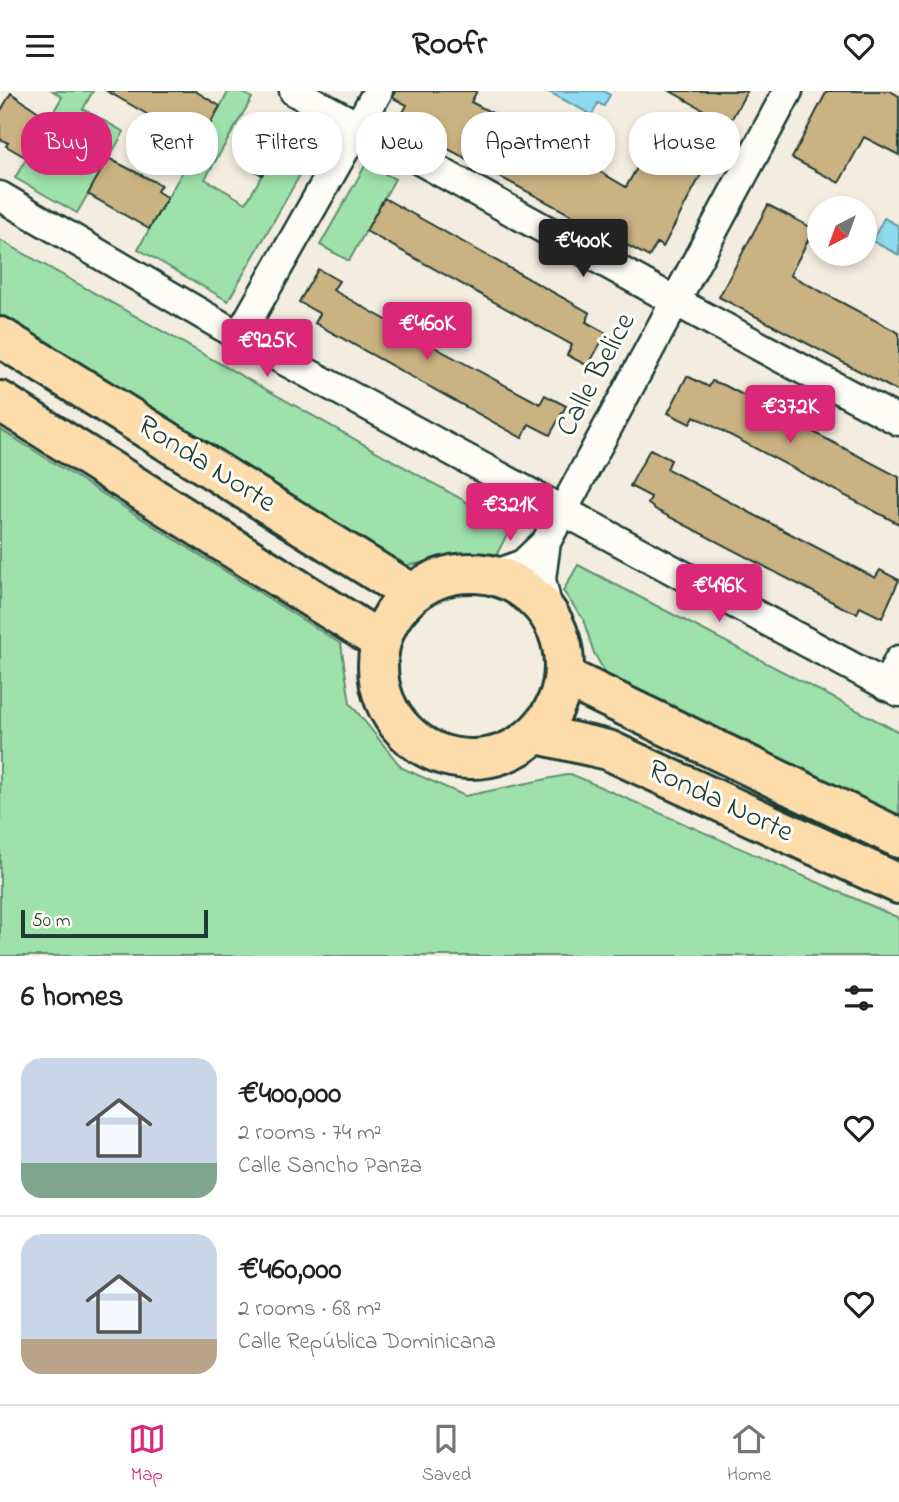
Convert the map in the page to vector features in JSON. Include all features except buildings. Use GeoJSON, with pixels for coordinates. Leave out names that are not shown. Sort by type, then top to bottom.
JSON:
{"type":"FeatureCollection","features":[{"type":"Feature","properties":{"kind":"main road","name":"Ronda Norte"},"geometry":{"type":"LineString","coordinates":[[0,337],[411,593]]}},
{"type":"Feature","properties":{"kind":"main road","name":"Ronda Norte"},"geometry":{"type":"LineString","coordinates":[[0,401],[380,641]]}},
{"type":"Feature","properties":{"kind":"main road"},"geometry":{"type":"LineString","coordinates":[[460,572],[494,575],[511,580],[536,597],[549,615],[564,648],[565,677],[556,708],[537,734],[512,751],[482,759],[452,758],[424,747],[400,727],[384,701],[377,672],[380,641],[392,615],[411,593],[434,579],[460,572]]}},
{"type":"Feature","properties":{"kind":"main road","name":"Ronda Norte"},"geometry":{"type":"LineString","coordinates":[[565,677],[899,838]]}},
{"type":"Feature","properties":{"kind":"main road","name":"Ronda Norte"},"geometry":{"type":"LineString","coordinates":[[537,734],[608,751],[899,884]]}},
{"type":"Feature","properties":{"kind":"street"},"geometry":{"type":"LineString","coordinates":[[294,91],[356,127]]}},
{"type":"Feature","properties":{"kind":"street"},"geometry":{"type":"LineString","coordinates":[[367,112],[379,91]]}},
{"type":"Feature","properties":{"kind":"street","name":"Calle Belice"},"geometry":{"type":"LineString","coordinates":[[494,575],[523,564],[546,542],[788,91]]}},
{"type":"Feature","properties":{"kind":"street"},"geometry":{"type":"LineString","coordinates":[[239,336],[356,131]]}},
{"type":"Feature","properties":{"kind":"street"},"geometry":{"type":"LineString","coordinates":[[444,175],[899,421]]}},
{"type":"Feature","properties":{"kind":"street"},"geometry":{"type":"LineString","coordinates":[[0,196],[239,336],[892,689],[899,660]]}},
{"type":"Feature","properties":{"kind":"street","name":"Calle Belice"},"geometry":{"type":"LineString","coordinates":[[546,542],[541,579],[549,615]]}},
{"type":"Feature","properties":{"kind":"green space"},"geometry":{"type":"Polygon","coordinates":[[[53,91],[93,91],[83,109],[88,112],[53,112],[62,97],[53,91]]]}},
{"type":"Feature","properties":{"kind":"green space"},"geometry":{"type":"Polygon","coordinates":[[[229,91],[240,91],[252,98],[244,112],[232,112],[232,132],[218,157],[218,112],[229,91]]]}},
{"type":"Feature","properties":{"kind":"green space"},"geometry":{"type":"Polygon","coordinates":[[[112,125],[124,132],[112,153],[112,125]]]}},
{"type":"Feature","properties":{"kind":"green space"},"geometry":{"type":"Polygon","coordinates":[[[21,168],[21,175],[99,175],[77,213],[15,178],[21,168]]]}},
{"type":"Feature","properties":{"kind":"green space"},"geometry":{"type":"Polygon","coordinates":[[[181,175],[207,175],[205,179],[246,203],[262,175],[300,175],[228,301],[138,249],[181,175]]]}},
{"type":"Feature","properties":{"kind":"green space"},"geometry":{"type":"Polygon","coordinates":[[[360,175],[387,175],[395,179],[349,261],[320,245],[360,175]]]}},
{"type":"Feature","properties":{"kind":"green space"},"geometry":{"type":"Polygon","coordinates":[[[0,240],[511,527],[497,554],[472,554],[397,566],[0,324],[0,240]]]}},
{"type":"Feature","properties":{"kind":"green space"},"geometry":{"type":"Polygon","coordinates":[[[0,429],[341,644],[350,703],[402,768],[465,796],[571,774],[899,918],[899,956],[0,956],[0,429]]]}},
{"type":"Feature","properties":{"kind":"green space"},"geometry":{"type":"Polygon","coordinates":[[[578,565],[899,732],[899,822],[610,681],[594,653],[583,619],[563,591],[578,565]]]}},
{"type":"Feature","properties":{"kind":"water"},"geometry":{"type":"Polygon","coordinates":[[[547,91],[603,91],[610,95],[604,106],[598,103],[594,112],[586,112],[547,91]]]}},
{"type":"Feature","properties":{"kind":"water"},"geometry":{"type":"Polygon","coordinates":[[[884,218],[899,226],[899,255],[877,244],[877,231],[884,218]]]}}]}
